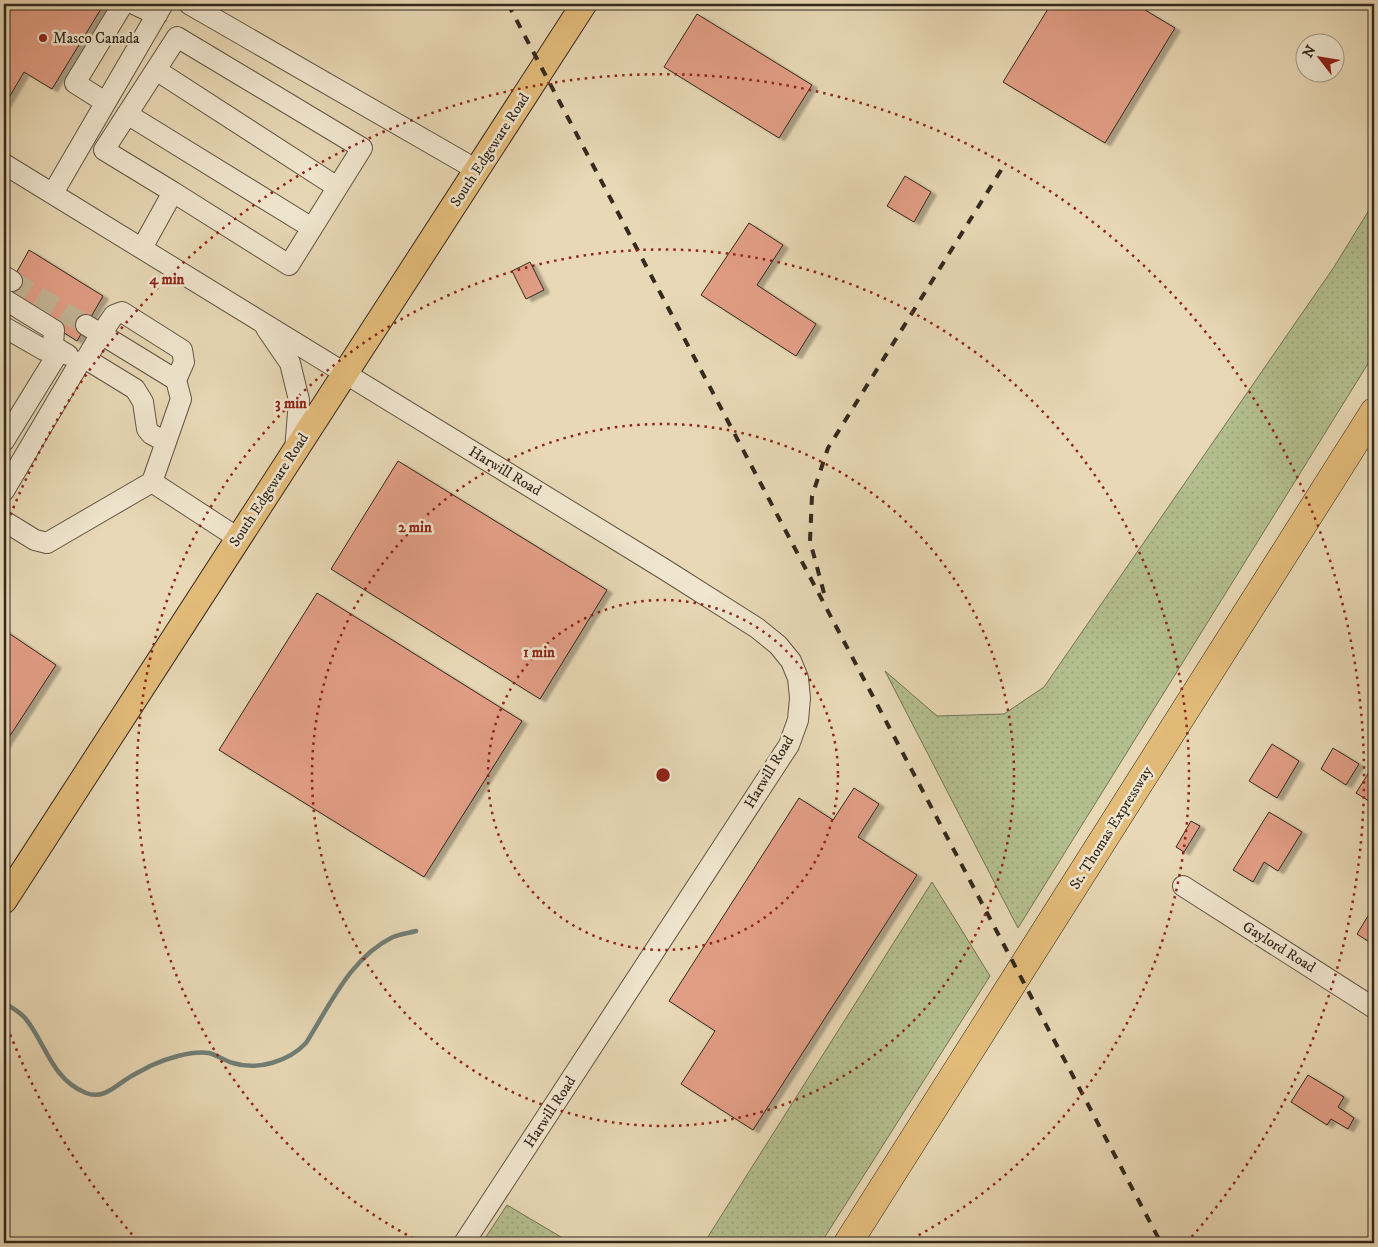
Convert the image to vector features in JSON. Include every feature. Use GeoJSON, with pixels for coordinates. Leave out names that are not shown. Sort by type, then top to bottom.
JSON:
{"type":"FeatureCollection","features":[{"type":"Feature","properties":{"kind":"highway","name":"St. Thomas Expressway"},"geometry":{"type":"LineString","coordinates":[[848,1243],[1374,412]]}},
{"type":"Feature","properties":{"kind":"main road","name":"South Edgeware Road"},"geometry":{"type":"LineString","coordinates":[[4,900],[584,4]]}},
{"type":"Feature","properties":{"kind":"street"},"geometry":{"type":"LineString","coordinates":[[105,102],[75,83],[123,4]]}},
{"type":"Feature","properties":{"kind":"street"},"geometry":{"type":"LineString","coordinates":[[53,192],[160,9],[134,4]]}},
{"type":"Feature","properties":{"kind":"street"},"geometry":{"type":"LineString","coordinates":[[189,4],[477,170]]}},
{"type":"Feature","properties":{"kind":"street"},"geometry":{"type":"LineString","coordinates":[[177,37],[362,148],[289,265],[104,150],[156,70],[177,37]]}},
{"type":"Feature","properties":{"kind":"street"},"geometry":{"type":"LineString","coordinates":[[156,70],[337,187]]}},
{"type":"Feature","properties":{"kind":"street"},"geometry":{"type":"LineString","coordinates":[[127,114],[312,228]]}},
{"type":"Feature","properties":{"kind":"street","name":"Harwill Road"},"geometry":{"type":"LineString","coordinates":[[4,164],[53,192],[345,374],[629,547],[757,628],[778,645],[791,661],[798,678],[800,698],[798,720],[788,745],[464,1243]]}},
{"type":"Feature","properties":{"kind":"street"},"geometry":{"type":"LineString","coordinates":[[142,248],[173,192]]}},
{"type":"Feature","properties":{"kind":"street"},"geometry":{"type":"LineString","coordinates":[[4,299],[54,330],[56,348],[4,441]]}},
{"type":"Feature","properties":{"kind":"street"},"geometry":{"type":"LineString","coordinates":[[4,491],[83,361],[94,330],[114,315],[122,312],[182,350],[184,362],[176,380],[181,399],[152,482],[48,543],[34,540],[4,521]]}},
{"type":"Feature","properties":{"kind":"street"},"geometry":{"type":"LineString","coordinates":[[260,321],[290,363],[299,400],[295,450]]}},
{"type":"Feature","properties":{"kind":"street"},"geometry":{"type":"LineString","coordinates":[[10,330],[44,350],[56,348],[136,389],[143,402],[147,429],[151,434],[166,442]]}},
{"type":"Feature","properties":{"kind":"street"},"geometry":{"type":"LineString","coordinates":[[94,330],[176,380]]}},
{"type":"Feature","properties":{"kind":"street"},"geometry":{"type":"LineString","coordinates":[[152,482],[238,538]]}},
{"type":"Feature","properties":{"kind":"street","name":"Gaylord Road"},"geometry":{"type":"LineString","coordinates":[[1183,886],[1374,1008]]}},
{"type":"Feature","properties":{"kind":"green space"},"geometry":{"type":"Polygon","coordinates":[[[1374,202],[1374,354],[1018,928],[885,671],[937,716],[1004,714],[1044,687],[1334,267],[1374,202]]]}},
{"type":"Feature","properties":{"kind":"green space"},"geometry":{"type":"Polygon","coordinates":[[[932,882],[990,976],[821,1243],[704,1243],[932,882]]]}},
{"type":"Feature","properties":{"kind":"green space"},"geometry":{"type":"Polygon","coordinates":[[[507,1205],[571,1243],[482,1243],[507,1205]]]}},
{"type":"Feature","properties":{"kind":"building","name":"Masco Canada"},"geometry":{"type":"Polygon","coordinates":[[[4,4],[104,4],[52,89],[24,72],[4,106],[4,4]]]}},
{"type":"Feature","properties":{"kind":"building"},"geometry":{"type":"Polygon","coordinates":[[[1051,4],[1135,4],[1175,28],[1105,143],[1003,82],[1051,4]]]}},
{"type":"Feature","properties":{"kind":"building"},"geometry":{"type":"Polygon","coordinates":[[[697,14],[812,85],[779,138],[664,67],[697,14]]]}},
{"type":"Feature","properties":{"kind":"building"},"geometry":{"type":"Polygon","coordinates":[[[905,176],[931,192],[914,222],[887,206],[905,176]]]}},
{"type":"Feature","properties":{"kind":"building"},"geometry":{"type":"Polygon","coordinates":[[[749,223],[783,245],[757,285],[816,324],[796,356],[701,295],[749,223]]]}},
{"type":"Feature","properties":{"kind":"building"},"geometry":{"type":"Polygon","coordinates":[[[29,250],[103,296],[77,341],[4,295],[29,250]]]}},
{"type":"Feature","properties":{"kind":"building"},"geometry":{"type":"Polygon","coordinates":[[[530,262],[544,290],[526,299],[512,271],[530,262]]]}},
{"type":"Feature","properties":{"kind":"building"},"geometry":{"type":"Polygon","coordinates":[[[398,461],[607,590],[540,699],[331,569],[398,461]]]}},
{"type":"Feature","properties":{"kind":"building"},"geometry":{"type":"Polygon","coordinates":[[[317,593],[522,721],[424,877],[219,750],[317,593]]]}},
{"type":"Feature","properties":{"kind":"building"},"geometry":{"type":"Polygon","coordinates":[[[4,630],[56,665],[4,745],[4,630]]]}},
{"type":"Feature","properties":{"kind":"building"},"geometry":{"type":"Polygon","coordinates":[[[1272,744],[1299,761],[1277,798],[1249,781],[1272,744]]]}},
{"type":"Feature","properties":{"kind":"building"},"geometry":{"type":"Polygon","coordinates":[[[1333,748],[1359,764],[1346,785],[1321,769],[1333,748]]]}},
{"type":"Feature","properties":{"kind":"building"},"geometry":{"type":"Polygon","coordinates":[[[1374,764],[1374,804],[1356,793],[1374,764]]]}},
{"type":"Feature","properties":{"kind":"building"},"geometry":{"type":"Polygon","coordinates":[[[854,788],[879,804],[858,837],[917,875],[753,1130],[681,1084],[715,1031],[669,1001],[799,798],[833,820],[854,788]]]}},
{"type":"Feature","properties":{"kind":"building"},"geometry":{"type":"Polygon","coordinates":[[[1269,812],[1302,832],[1278,871],[1264,862],[1253,882],[1233,870],[1269,812]]]}},
{"type":"Feature","properties":{"kind":"building"},"geometry":{"type":"Polygon","coordinates":[[[1191,821],[1200,826],[1184,852],[1176,847],[1191,821]]]}},
{"type":"Feature","properties":{"kind":"building"},"geometry":{"type":"Polygon","coordinates":[[[1374,906],[1374,945],[1357,934],[1374,906]]]}},
{"type":"Feature","properties":{"kind":"building"},"geometry":{"type":"Polygon","coordinates":[[[1308,1075],[1344,1097],[1338,1107],[1354,1118],[1348,1129],[1331,1119],[1327,1125],[1291,1102],[1308,1075]]]}},
{"type":"Feature","properties":{"kind":"waterway"},"geometry":{"type":"LineString","coordinates":[[4,1003],[18,1011],[25,1018],[50,1060],[65,1079],[74,1087],[86,1093],[98,1095],[110,1091],[150,1066],[187,1054],[209,1053],[233,1063],[253,1066],[272,1063],[291,1055],[306,1043],[343,983],[365,957],[393,937],[416,931]]}},
{"type":"Feature","properties":{"kind":"tunnel"},"geometry":{"type":"LineString","coordinates":[[12,281],[86,325]]}},
{"type":"Feature","properties":{"kind":"railway"},"geometry":{"type":"LineString","coordinates":[[508,4],[1161,1243]]}},
{"type":"Feature","properties":{"kind":"railway"},"geometry":{"type":"LineString","coordinates":[[824,593],[810,541],[812,496],[828,448],[1003,167]]}},
{"type":"Feature","properties":{"kind":"place","name":"Masco Canada"},"geometry":{"type":"Point","coordinates":[43,38]}}]}
